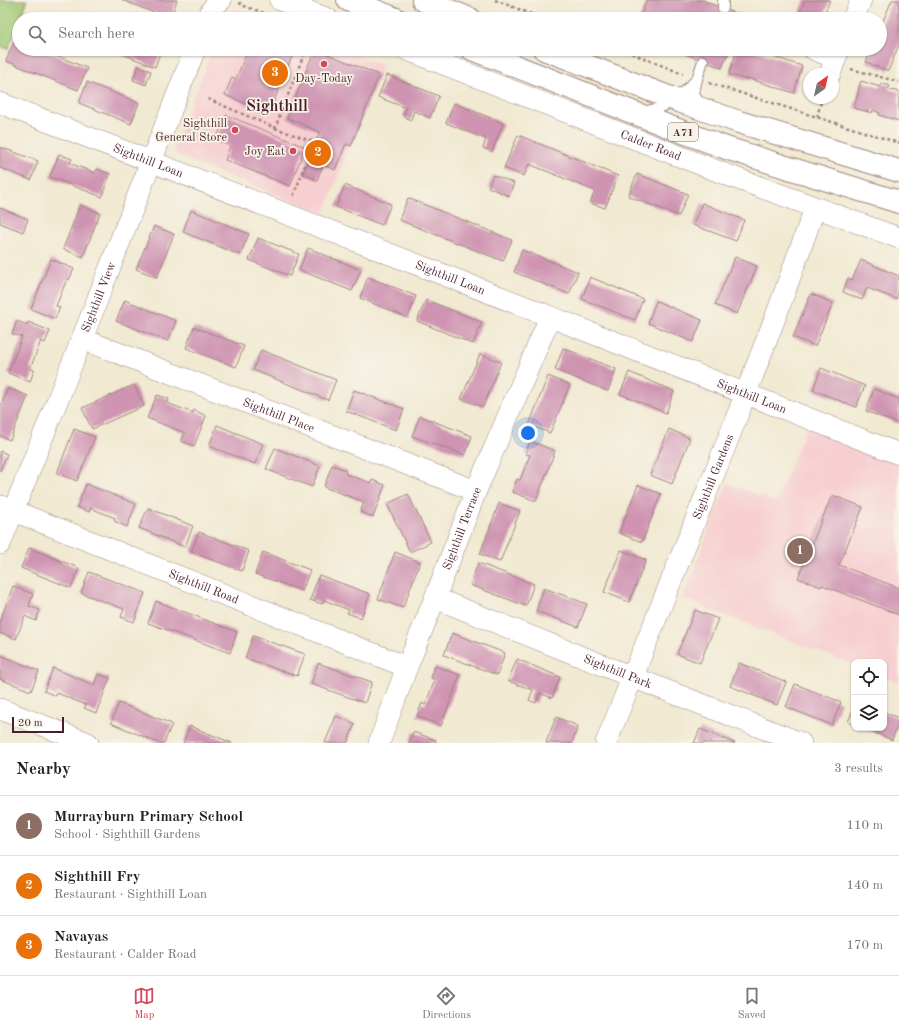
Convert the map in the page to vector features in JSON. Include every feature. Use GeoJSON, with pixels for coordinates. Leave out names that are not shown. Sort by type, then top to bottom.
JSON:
{"type":"FeatureCollection","features":[{"type":"Feature","properties":{"kind":"main road"},"geometry":{"type":"LineString","coordinates":[[348,0],[378,12]]}},
{"type":"Feature","properties":{"kind":"main road"},"geometry":{"type":"LineString","coordinates":[[423,0],[453,12]]}},
{"type":"Feature","properties":{"kind":"main road","name":"Calder Road"},"geometry":{"type":"LineString","coordinates":[[490,56],[726,148],[899,202]]}},
{"type":"Feature","properties":{"kind":"main road","name":"A71"},"geometry":{"type":"LineString","coordinates":[[562,56],[701,109],[899,171]]}},
{"type":"Feature","properties":{"kind":"street"},"geometry":{"type":"LineString","coordinates":[[210,12],[215,4],[221,0]]}},
{"type":"Feature","properties":{"kind":"street"},"geometry":{"type":"LineString","coordinates":[[856,12],[861,0]]}},
{"type":"Feature","properties":{"kind":"street"},"geometry":{"type":"LineString","coordinates":[[276,8],[295,12]]}},
{"type":"Feature","properties":{"kind":"street","name":"Sighthill View"},"geometry":{"type":"LineString","coordinates":[[0,544],[6,508],[82,339],[192,56]]}},
{"type":"Feature","properties":{"kind":"street","name":"Calder Road"},"geometry":{"type":"LineString","coordinates":[[423,56],[730,176],[899,238]]}},
{"type":"Feature","properties":{"kind":"street"},"geometry":{"type":"LineString","coordinates":[[824,56],[834,62]]}},
{"type":"Feature","properties":{"kind":"street","name":"Sighthill Loan"},"geometry":{"type":"LineString","coordinates":[[0,103],[457,280],[899,454]]}},
{"type":"Feature","properties":{"kind":"street","name":"Sighthill Gardens"},"geometry":{"type":"LineString","coordinates":[[606,743],[746,393],[815,208]]}},
{"type":"Feature","properties":{"kind":"street","name":"Sighthill Terrace"},"geometry":{"type":"LineString","coordinates":[[379,743],[476,490],[550,317]]}},
{"type":"Feature","properties":{"kind":"street","name":"Sighthill Place"},"geometry":{"type":"LineString","coordinates":[[82,339],[476,490]]}},
{"type":"Feature","properties":{"kind":"street","name":"Sighthill Road"},"geometry":{"type":"LineString","coordinates":[[6,508],[407,667]]}},
{"type":"Feature","properties":{"kind":"street","name":"Sighthill Park"},"geometry":{"type":"LineString","coordinates":[[435,598],[632,678],[800,743]]}},
{"type":"Feature","properties":{"kind":"street"},"geometry":{"type":"LineString","coordinates":[[0,709],[88,743]]}},
{"type":"Feature","properties":{"kind":"lane"},"geometry":{"type":"LineString","coordinates":[[701,109],[694,93],[696,79],[703,61]]}},
{"type":"Feature","properties":{"kind":"lane"},"geometry":{"type":"LineString","coordinates":[[636,113],[657,109],[676,100],[696,79]]}},
{"type":"Feature","properties":{"kind":"path"},"geometry":{"type":"LineString","coordinates":[[239,0],[241,5],[276,8]]}},
{"type":"Feature","properties":{"kind":"path"},"geometry":{"type":"LineString","coordinates":[[495,0],[526,12]]}},
{"type":"Feature","properties":{"kind":"path"},"geometry":{"type":"LineString","coordinates":[[275,128],[303,56]]}},
{"type":"Feature","properties":{"kind":"path"},"geometry":{"type":"LineString","coordinates":[[638,56],[696,79],[899,143]]}},
{"type":"Feature","properties":{"kind":"path"},"geometry":{"type":"LineString","coordinates":[[834,62],[899,82]]}},
{"type":"Feature","properties":{"kind":"path"},"geometry":{"type":"LineString","coordinates":[[208,99],[275,128],[314,142],[297,187]]}},
{"type":"Feature","properties":{"kind":"path"},"geometry":{"type":"LineString","coordinates":[[817,116],[820,104]]}},
{"type":"Feature","properties":{"kind":"shaded area"},"geometry":{"type":"Polygon","coordinates":[[[237,9],[244,12],[233,12],[237,9]]]}},
{"type":"Feature","properties":{"kind":"shaded area"},"geometry":{"type":"Polygon","coordinates":[[[210,56],[358,56],[382,65],[324,213],[181,157],[174,149],[175,143],[210,56]]]}},
{"type":"Feature","properties":{"kind":"shaded area"},"geometry":{"type":"Polygon","coordinates":[[[806,428],[899,464],[899,683],[887,678],[887,659],[851,659],[851,664],[683,599],[727,483],[776,502],[806,428]]]}},
{"type":"Feature","properties":{"kind":"green space"},"geometry":{"type":"Polygon","coordinates":[[[0,0],[27,0],[23,12],[12,12],[12,39],[8,49],[0,46],[0,0]]]}},
{"type":"Feature","properties":{"kind":"building"},"geometry":{"type":"Polygon","coordinates":[[[122,0],[177,0],[173,12],[152,12],[122,0]]]}},
{"type":"Feature","properties":{"kind":"building"},"geometry":{"type":"Polygon","coordinates":[[[647,0],[705,0],[704,1],[732,12],[642,12],[647,0]]]}},
{"type":"Feature","properties":{"kind":"building"},"geometry":{"type":"Polygon","coordinates":[[[805,0],[830,0],[825,12],[800,12],[805,0]]]}},
{"type":"Feature","properties":{"kind":"building"},"geometry":{"type":"Polygon","coordinates":[[[892,0],[899,0],[899,45],[888,71],[866,62],[868,56],[887,56],[887,12],[892,0]]]}},
{"type":"Feature","properties":{"kind":"building"},"geometry":{"type":"Polygon","coordinates":[[[12,46],[12,56],[57,56],[87,68],[78,90],[6,61],[12,46]]]}},
{"type":"Feature","properties":{"kind":"building"},"geometry":{"type":"Polygon","coordinates":[[[128,56],[159,56],[155,67],[128,56]]]}},
{"type":"Feature","properties":{"kind":"building"},"geometry":{"type":"Polygon","coordinates":[[[245,56],[292,56],[269,113],[225,95],[232,77],[236,79],[245,56]]]}},
{"type":"Feature","properties":{"kind":"building"},"geometry":{"type":"Polygon","coordinates":[[[312,56],[332,56],[379,75],[351,146],[346,144],[335,170],[323,165],[317,180],[303,174],[320,132],[287,118],[312,56]]]}},
{"type":"Feature","properties":{"kind":"building"},"geometry":{"type":"Polygon","coordinates":[[[690,56],[727,56],[722,68],[690,56]]]}},
{"type":"Feature","properties":{"kind":"building"},"geometry":{"type":"Polygon","coordinates":[[[735,56],[771,56],[802,66],[794,93],[747,78],[747,80],[729,74],[735,56]]]}},
{"type":"Feature","properties":{"kind":"building"},"geometry":{"type":"Polygon","coordinates":[[[138,66],[151,71],[146,85],[133,80],[138,66]]]}},
{"type":"Feature","properties":{"kind":"building"},"geometry":{"type":"Polygon","coordinates":[[[387,75],[439,96],[430,118],[414,111],[411,120],[403,116],[406,108],[378,97],[387,75]]]}},
{"type":"Feature","properties":{"kind":"building"},"geometry":{"type":"Polygon","coordinates":[[[861,81],[880,87],[881,83],[890,86],[888,89],[899,92],[899,121],[879,115],[880,113],[873,110],[872,113],[854,108],[861,81]]]}},
{"type":"Feature","properties":{"kind":"building"},"geometry":{"type":"Polygon","coordinates":[[[87,82],[139,103],[131,124],[79,103],[87,82]]]}},
{"type":"Feature","properties":{"kind":"building"},"geometry":{"type":"Polygon","coordinates":[[[454,103],[503,123],[492,152],[483,148],[486,139],[446,123],[454,103]]]}},
{"type":"Feature","properties":{"kind":"building"},"geometry":{"type":"Polygon","coordinates":[[[226,115],[305,147],[290,186],[225,160],[230,146],[216,140],[226,115]]]}},
{"type":"Feature","properties":{"kind":"building"},"geometry":{"type":"Polygon","coordinates":[[[518,135],[618,176],[605,208],[590,203],[595,191],[529,164],[524,176],[504,168],[518,135]]]}},
{"type":"Feature","properties":{"kind":"building"},"geometry":{"type":"Polygon","coordinates":[[[0,147],[38,161],[31,180],[0,168],[0,147]]]}},
{"type":"Feature","properties":{"kind":"building"},"geometry":{"type":"Polygon","coordinates":[[[59,154],[72,159],[70,163],[72,164],[95,173],[97,169],[110,174],[102,197],[50,177],[59,154]]]}},
{"type":"Feature","properties":{"kind":"building"},"geometry":{"type":"Polygon","coordinates":[[[637,174],[688,194],[679,216],[628,196],[637,174]]]}},
{"type":"Feature","properties":{"kind":"building"},"geometry":{"type":"Polygon","coordinates":[[[493,175],[514,183],[509,196],[488,187],[493,175]]]}},
{"type":"Feature","properties":{"kind":"building"},"geometry":{"type":"Polygon","coordinates":[[[345,185],[391,204],[382,225],[336,207],[345,185]]]}},
{"type":"Feature","properties":{"kind":"building"},"geometry":{"type":"Polygon","coordinates":[[[408,198],[512,240],[503,261],[399,220],[408,198]]]}},
{"type":"Feature","properties":{"kind":"building"},"geometry":{"type":"Polygon","coordinates":[[[702,203],[744,220],[736,241],[693,225],[702,203]]]}},
{"type":"Feature","properties":{"kind":"building"},"geometry":{"type":"Polygon","coordinates":[[[80,205],[100,213],[83,257],[63,249],[80,205]]]}},
{"type":"Feature","properties":{"kind":"building"},"geometry":{"type":"Polygon","coordinates":[[[0,208],[28,219],[23,232],[0,223],[0,208]]]}},
{"type":"Feature","properties":{"kind":"building"},"geometry":{"type":"Polygon","coordinates":[[[191,210],[249,234],[240,255],[183,232],[191,210]]]}},
{"type":"Feature","properties":{"kind":"building"},"geometry":{"type":"Polygon","coordinates":[[[154,226],[174,234],[157,277],[136,269],[154,226]]]}},
{"type":"Feature","properties":{"kind":"building"},"geometry":{"type":"Polygon","coordinates":[[[258,238],[299,254],[290,276],[249,260],[258,238]]]}},
{"type":"Feature","properties":{"kind":"building"},"geometry":{"type":"Polygon","coordinates":[[[308,248],[361,270],[352,291],[299,270],[308,248]]]}},
{"type":"Feature","properties":{"kind":"building"},"geometry":{"type":"Polygon","coordinates":[[[522,250],[578,272],[569,294],[514,272],[522,250]]]}},
{"type":"Feature","properties":{"kind":"building"},"geometry":{"type":"Polygon","coordinates":[[[735,257],[757,266],[737,314],[715,305],[735,257]]]}},
{"type":"Feature","properties":{"kind":"building"},"geometry":{"type":"Polygon","coordinates":[[[51,259],[74,269],[69,280],[67,279],[56,306],[60,307],[55,319],[31,309],[51,259]]]}},
{"type":"Feature","properties":{"kind":"building"},"geometry":{"type":"Polygon","coordinates":[[[861,260],[899,276],[899,291],[896,299],[867,288],[862,300],[843,292],[848,278],[852,280],[861,260]]]}},
{"type":"Feature","properties":{"kind":"building"},"geometry":{"type":"Polygon","coordinates":[[[368,277],[416,296],[408,318],[360,298],[368,277]]]}},
{"type":"Feature","properties":{"kind":"building"},"geometry":{"type":"Polygon","coordinates":[[[590,277],[643,299],[635,320],[582,299],[590,277]]]}},
{"type":"Feature","properties":{"kind":"building"},"geometry":{"type":"Polygon","coordinates":[[[811,294],[833,303],[815,346],[793,337],[811,294]]]}},
{"type":"Feature","properties":{"kind":"building"},"geometry":{"type":"Polygon","coordinates":[[[125,300],[176,321],[168,341],[116,321],[125,300]]]}},
{"type":"Feature","properties":{"kind":"building"},"geometry":{"type":"Polygon","coordinates":[[[426,300],[482,322],[473,344],[417,321],[426,300]]]}},
{"type":"Feature","properties":{"kind":"building"},"geometry":{"type":"Polygon","coordinates":[[[656,301],[702,320],[693,342],[648,323],[656,301]]]}},
{"type":"Feature","properties":{"kind":"building"},"geometry":{"type":"Polygon","coordinates":[[[17,321],[27,325],[28,322],[50,331],[45,343],[41,341],[40,343],[30,369],[34,370],[30,382],[8,373],[22,337],[12,334],[17,321]]]}},
{"type":"Feature","properties":{"kind":"building"},"geometry":{"type":"Polygon","coordinates":[[[194,327],[244,346],[236,367],[186,348],[194,327]]]}},
{"type":"Feature","properties":{"kind":"building"},"geometry":{"type":"Polygon","coordinates":[[[563,348],[616,369],[608,391],[555,370],[563,348]]]}},
{"type":"Feature","properties":{"kind":"building"},"geometry":{"type":"Polygon","coordinates":[[[261,350],[336,380],[328,400],[253,370],[261,350]]]}},
{"type":"Feature","properties":{"kind":"building"},"geometry":{"type":"Polygon","coordinates":[[[480,354],[501,362],[483,407],[461,399],[480,354]]]}},
{"type":"Feature","properties":{"kind":"building"},"geometry":{"type":"Polygon","coordinates":[[[821,368],[865,386],[856,407],[813,390],[821,368]]]}},
{"type":"Feature","properties":{"kind":"building"},"geometry":{"type":"Polygon","coordinates":[[[629,372],[674,391],[666,413],[620,394],[629,372]]]}},
{"type":"Feature","properties":{"kind":"building"},"geometry":{"type":"Polygon","coordinates":[[[548,376],[570,385],[550,433],[529,425],[548,376]]]}},
{"type":"Feature","properties":{"kind":"building"},"geometry":{"type":"Polygon","coordinates":[[[134,385],[144,406],[92,429],[82,408],[134,385]]]}},
{"type":"Feature","properties":{"kind":"building"},"geometry":{"type":"Polygon","coordinates":[[[8,388],[28,396],[10,440],[0,436],[0,407],[8,388]]]}},
{"type":"Feature","properties":{"kind":"building"},"geometry":{"type":"Polygon","coordinates":[[[874,389],[899,399],[899,424],[866,411],[874,389]]]}},
{"type":"Feature","properties":{"kind":"building"},"geometry":{"type":"Polygon","coordinates":[[[354,390],[404,409],[396,430],[346,411],[354,390]]]}},
{"type":"Feature","properties":{"kind":"building"},"geometry":{"type":"Polygon","coordinates":[[[157,395],[169,399],[167,403],[193,413],[194,410],[206,416],[194,446],[181,441],[185,433],[147,418],[157,395]]]}},
{"type":"Feature","properties":{"kind":"building"},"geometry":{"type":"Polygon","coordinates":[[[420,416],[472,436],[465,455],[412,436],[420,416]]]}},
{"type":"Feature","properties":{"kind":"building"},"geometry":{"type":"Polygon","coordinates":[[[217,425],[263,444],[255,464],[209,446],[217,425]]]}},
{"type":"Feature","properties":{"kind":"building"},"geometry":{"type":"Polygon","coordinates":[[[74,429],[95,437],[77,481],[57,473],[74,429]]]}},
{"type":"Feature","properties":{"kind":"building"},"geometry":{"type":"Polygon","coordinates":[[[669,429],[690,438],[672,484],[650,475],[669,429]]]}},
{"type":"Feature","properties":{"kind":"building"},"geometry":{"type":"Polygon","coordinates":[[[530,441],[555,451],[536,501],[512,492],[517,479],[520,480],[530,455],[525,454],[530,441]]]}},
{"type":"Feature","properties":{"kind":"building"},"geometry":{"type":"Polygon","coordinates":[[[275,448],[320,466],[312,487],[266,469],[275,448]]]}},
{"type":"Feature","properties":{"kind":"building"},"geometry":{"type":"Polygon","coordinates":[[[0,451],[7,454],[0,471],[0,451]]]}},
{"type":"Feature","properties":{"kind":"building"},"geometry":{"type":"Polygon","coordinates":[[[332,465],[346,470],[346,474],[371,483],[372,480],[385,485],[373,517],[360,512],[364,502],[324,487],[332,465]]]}},
{"type":"Feature","properties":{"kind":"building"},"geometry":{"type":"Polygon","coordinates":[[[86,484],[136,504],[127,527],[114,521],[115,518],[91,508],[89,512],[77,507],[86,484]]]}},
{"type":"Feature","properties":{"kind":"building"},"geometry":{"type":"Polygon","coordinates":[[[638,485],[661,494],[642,542],[619,533],[638,485]]]}},
{"type":"Feature","properties":{"kind":"building"},"geometry":{"type":"Polygon","coordinates":[[[408,494],[431,542],[410,552],[387,504],[408,494]]]}},
{"type":"Feature","properties":{"kind":"building"},"geometry":{"type":"Polygon","coordinates":[[[832,495],[863,507],[839,565],[899,588],[899,615],[822,585],[821,587],[798,578],[832,495]]]}},
{"type":"Feature","properties":{"kind":"building"},"geometry":{"type":"Polygon","coordinates":[[[499,503],[520,511],[500,562],[480,554],[499,503]]]}},
{"type":"Feature","properties":{"kind":"building"},"geometry":{"type":"Polygon","coordinates":[[[148,508],[193,526],[185,547],[139,528],[148,508]]]}},
{"type":"Feature","properties":{"kind":"building"},"geometry":{"type":"Polygon","coordinates":[[[199,532],[249,551],[242,571],[191,552],[199,532]]]}},
{"type":"Feature","properties":{"kind":"building"},"geometry":{"type":"Polygon","coordinates":[[[29,548],[79,568],[71,588],[21,568],[29,548]]]}},
{"type":"Feature","properties":{"kind":"building"},"geometry":{"type":"Polygon","coordinates":[[[621,550],[646,560],[629,602],[604,592],[621,550]]]}},
{"type":"Feature","properties":{"kind":"building"},"geometry":{"type":"Polygon","coordinates":[[[263,552],[310,570],[302,591],[255,574],[263,552]]]}},
{"type":"Feature","properties":{"kind":"building"},"geometry":{"type":"Polygon","coordinates":[[[395,552],[420,562],[403,608],[378,599],[395,552]]]}},
{"type":"Feature","properties":{"kind":"building"},"geometry":{"type":"Polygon","coordinates":[[[478,563],[534,584],[526,606],[470,585],[478,563]]]}},
{"type":"Feature","properties":{"kind":"building"},"geometry":{"type":"Polygon","coordinates":[[[89,572],[145,593],[134,622],[121,617],[124,609],[81,593],[89,572]]]}},
{"type":"Feature","properties":{"kind":"building"},"geometry":{"type":"Polygon","coordinates":[[[319,575],[370,594],[361,618],[347,613],[349,610],[324,600],[322,604],[310,600],[319,575]]]}},
{"type":"Feature","properties":{"kind":"building"},"geometry":{"type":"Polygon","coordinates":[[[13,586],[33,594],[29,606],[40,610],[36,621],[25,616],[16,639],[0,633],[0,621],[13,586]]]}},
{"type":"Feature","properties":{"kind":"building"},"geometry":{"type":"Polygon","coordinates":[[[544,588],[587,604],[578,627],[536,611],[544,588]]]}},
{"type":"Feature","properties":{"kind":"building"},"geometry":{"type":"Polygon","coordinates":[[[156,601],[237,632],[230,653],[148,623],[156,601]]]}},
{"type":"Feature","properties":{"kind":"building"},"geometry":{"type":"Polygon","coordinates":[[[695,610],[718,619],[700,663],[677,654],[695,610]]]}},
{"type":"Feature","properties":{"kind":"building"},"geometry":{"type":"Polygon","coordinates":[[[452,633],[505,653],[497,675],[444,655],[452,633]]]}},
{"type":"Feature","properties":{"kind":"building"},"geometry":{"type":"Polygon","coordinates":[[[253,636],[305,654],[297,676],[245,658],[253,636]]]}},
{"type":"Feature","properties":{"kind":"building"},"geometry":{"type":"Polygon","coordinates":[[[0,655],[39,671],[31,691],[0,679],[0,655]]]}},
{"type":"Feature","properties":{"kind":"building"},"geometry":{"type":"Polygon","coordinates":[[[517,659],[560,677],[552,698],[540,693],[536,703],[529,700],[533,690],[508,681],[517,659]]]}},
{"type":"Feature","properties":{"kind":"building"},"geometry":{"type":"Polygon","coordinates":[[[318,663],[372,682],[365,703],[311,684],[318,663]]]}},
{"type":"Feature","properties":{"kind":"building"},"geometry":{"type":"Polygon","coordinates":[[[739,663],[786,682],[777,705],[730,686],[739,663]]]}},
{"type":"Feature","properties":{"kind":"building"},"geometry":{"type":"Polygon","coordinates":[[[435,666],[460,675],[441,726],[417,716],[422,703],[425,705],[435,680],[431,678],[435,666]]]}},
{"type":"Feature","properties":{"kind":"building"},"geometry":{"type":"Polygon","coordinates":[[[53,668],[94,685],[98,674],[110,678],[96,713],[84,708],[86,705],[57,693],[56,696],[44,691],[53,668]]]}},
{"type":"Feature","properties":{"kind":"building"},"geometry":{"type":"Polygon","coordinates":[[[795,684],[841,702],[832,725],[786,707],[795,684]]]}},
{"type":"Feature","properties":{"kind":"building"},"geometry":{"type":"Polygon","coordinates":[[[119,703],[172,724],[164,743],[159,743],[111,723],[119,703]]]}},
{"type":"Feature","properties":{"kind":"building"},"geometry":{"type":"Polygon","coordinates":[[[887,713],[899,718],[892,740],[870,731],[887,731],[887,713]]]}},
{"type":"Feature","properties":{"kind":"building"},"geometry":{"type":"Polygon","coordinates":[[[851,714],[851,724],[848,722],[851,714]]]}},
{"type":"Feature","properties":{"kind":"building"},"geometry":{"type":"Polygon","coordinates":[[[336,716],[355,724],[347,743],[325,743],[336,716]]]}},
{"type":"Feature","properties":{"kind":"building"},"geometry":{"type":"Polygon","coordinates":[[[556,717],[578,726],[572,743],[546,743],[556,717]]]}},
{"type":"Feature","properties":{"kind":"building"},"geometry":{"type":"Polygon","coordinates":[[[190,726],[232,743],[183,743],[190,726]]]}},
{"type":"Feature","properties":{"kind":"building"},"geometry":{"type":"Polygon","coordinates":[[[700,729],[735,743],[694,743],[700,729]]]}},
{"type":"Feature","properties":{"kind":"building"},"geometry":{"type":"Polygon","coordinates":[[[413,732],[436,740],[435,743],[409,743],[413,732]]]}},
{"type":"Feature","properties":{"kind":"place","name":"Day-Today"},"geometry":{"type":"Point","coordinates":[324,64]}},
{"type":"Feature","properties":{"kind":"place","name":"Navayas"},"geometry":{"type":"Point","coordinates":[275,73]}},
{"type":"Feature","properties":{"kind":"place","name":"Sighthill General Store"},"geometry":{"type":"Point","coordinates":[235,130]}},
{"type":"Feature","properties":{"kind":"place","name":"Joy Eat"},"geometry":{"type":"Point","coordinates":[293,151]}},
{"type":"Feature","properties":{"kind":"place","name":"Sighthill Fry"},"geometry":{"type":"Point","coordinates":[318,153]}},
{"type":"Feature","properties":{"kind":"place","name":"Murrayburn Primary School"},"geometry":{"type":"Point","coordinates":[800,551]}},
{"type":"Feature","properties":{"kind":"district","name":"Sighthill"},"geometry":{"type":"Point","coordinates":[277,105]}}]}
